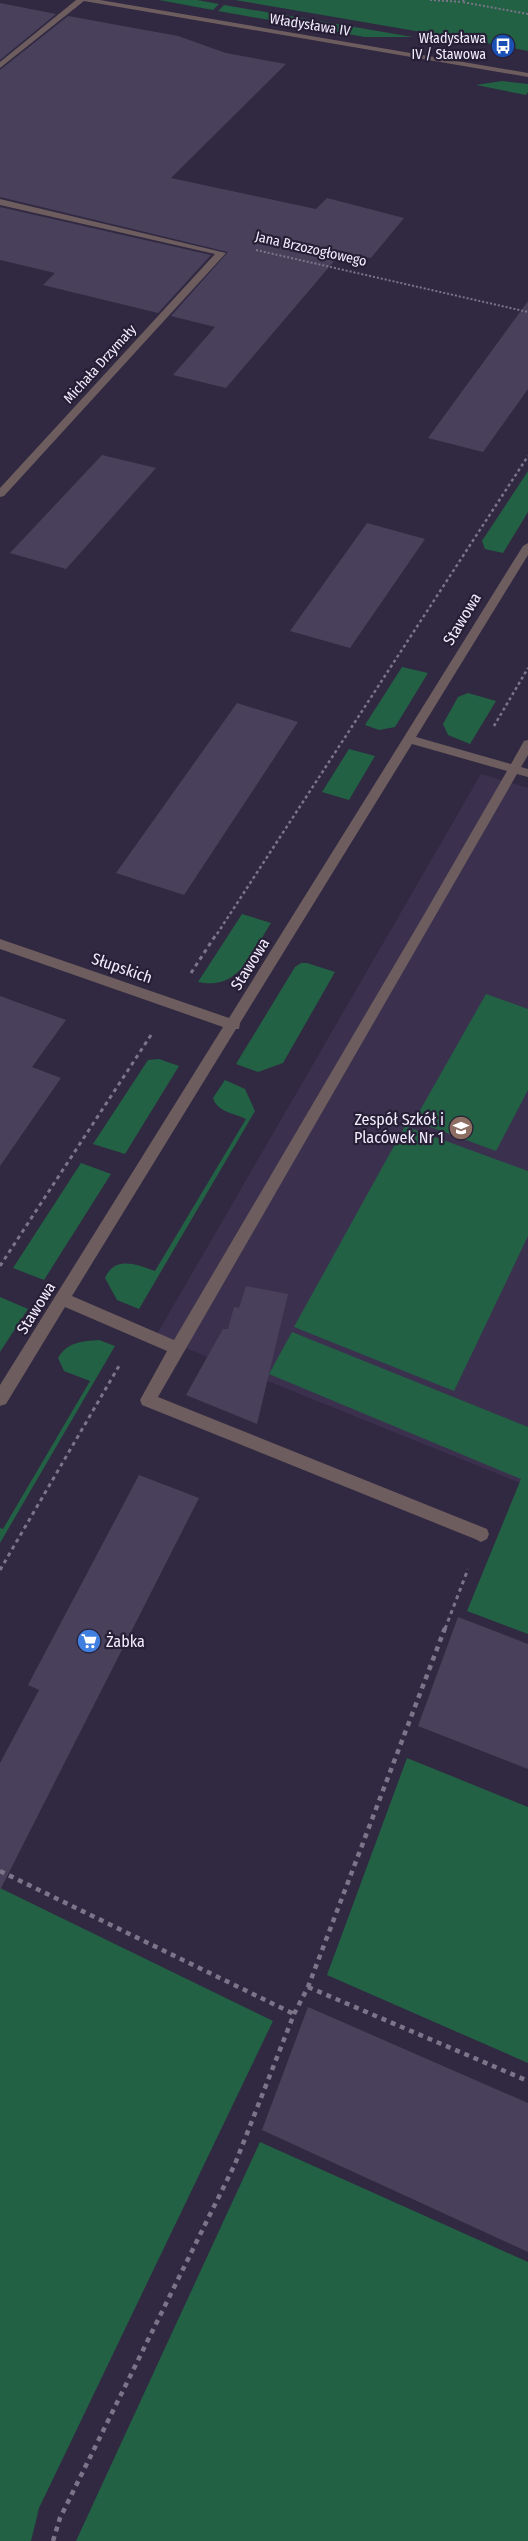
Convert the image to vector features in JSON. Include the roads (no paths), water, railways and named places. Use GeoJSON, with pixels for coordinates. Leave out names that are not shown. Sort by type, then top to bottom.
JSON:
{"type":"FeatureCollection","features":[{"type":"Feature","properties":{"kind":"street"},"geometry":{"type":"LineString","coordinates":[[0,66],[81,0]]}},
{"type":"Feature","properties":{"kind":"street","name":"Władysława IV"},"geometry":{"type":"LineString","coordinates":[[88,0],[528,75]]}},
{"type":"Feature","properties":{"kind":"street","name":"Michała Drzymały"},"geometry":{"type":"LineString","coordinates":[[0,202],[220,253],[0,494]]}},
{"type":"Feature","properties":{"kind":"street","name":"Stawowa"},"geometry":{"type":"LineString","coordinates":[[0,1400],[528,546]]}},
{"type":"Feature","properties":{"kind":"street"},"geometry":{"type":"LineString","coordinates":[[409,739],[528,773]]}},
{"type":"Feature","properties":{"kind":"street"},"geometry":{"type":"LineString","coordinates":[[481,1534],[148,1400],[176,1348],[431,915],[528,744]]}},
{"type":"Feature","properties":{"kind":"street","name":"Słupskich"},"geometry":{"type":"LineString","coordinates":[[0,944],[234,1024]]}},
{"type":"Feature","properties":{"kind":"street"},"geometry":{"type":"LineString","coordinates":[[62,1299],[176,1348]]}},
{"type":"Feature","properties":{"kind":"place","name":"Władysława IV / Stawowa"},"geometry":{"type":"Point","coordinates":[503,46]}},
{"type":"Feature","properties":{"kind":"place","name":"Zespół Szkół i Placówek Nr 1"},"geometry":{"type":"Point","coordinates":[461,1128]}},
{"type":"Feature","properties":{"kind":"place","name":"Żabka"},"geometry":{"type":"Point","coordinates":[89,1641]}}]}
